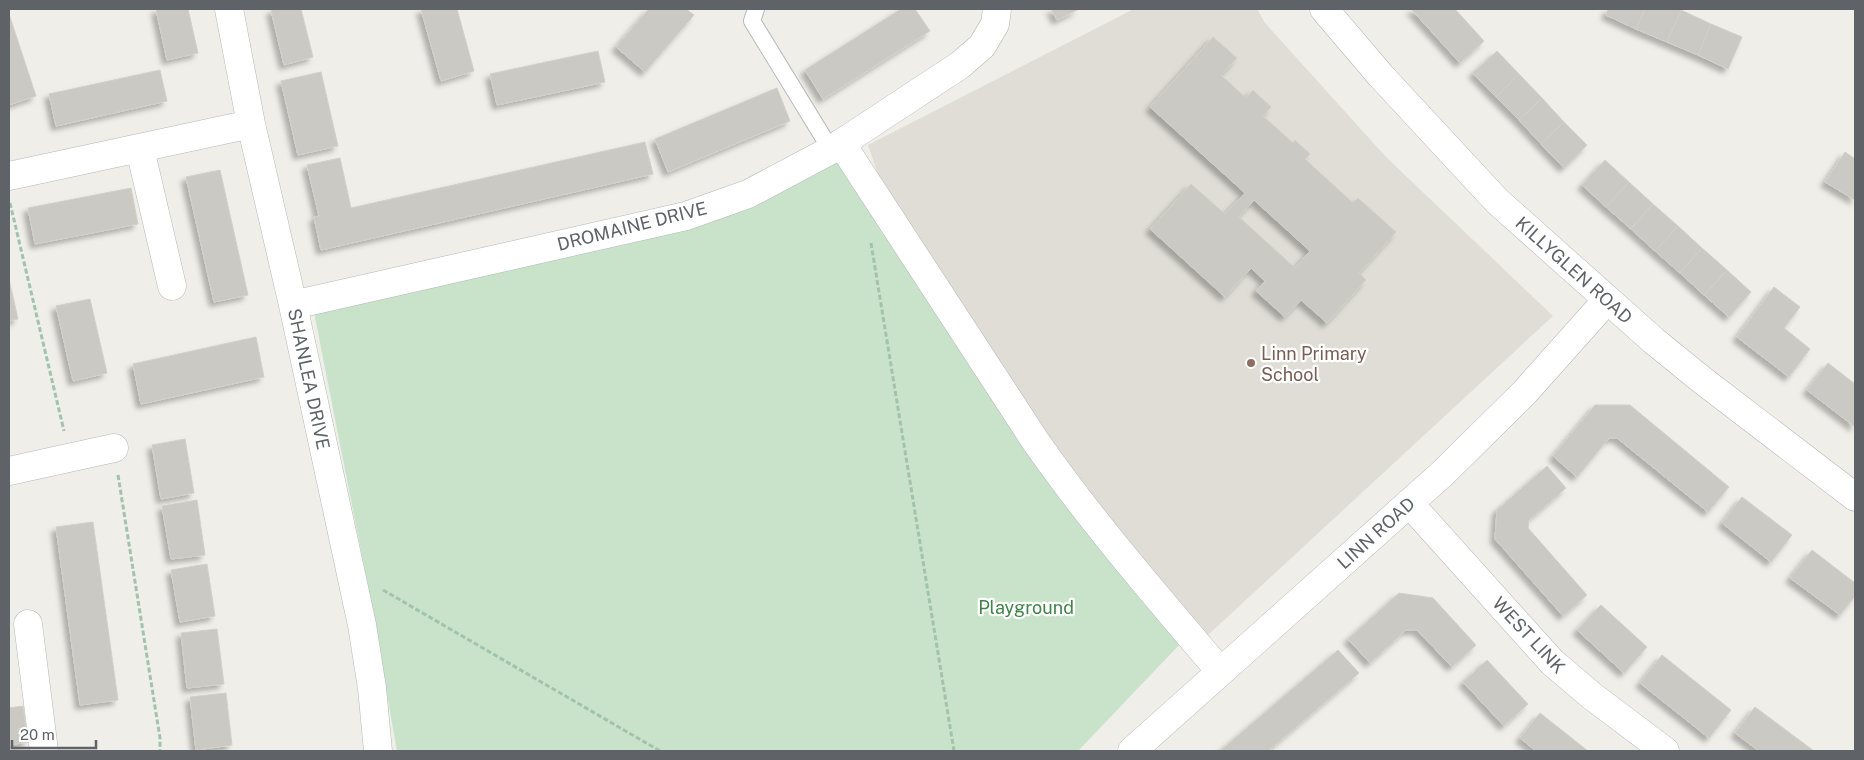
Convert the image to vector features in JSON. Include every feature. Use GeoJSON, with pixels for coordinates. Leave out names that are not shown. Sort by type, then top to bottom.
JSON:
{"type":"FeatureCollection","features":[{"type":"Feature","properties":{"kind":"street","name":"SHANLEA DRIVE"},"geometry":{"type":"LineString","coordinates":[[229,9],[251,124],[293,305],[351,575],[367,656],[378,751]]}},
{"type":"Feature","properties":{"kind":"street","name":"DROMAINE DRIVE"},"geometry":{"type":"LineString","coordinates":[[293,305],[686,216],[748,194],[836,147],[960,65],[982,46],[995,24],[996,9]]}},
{"type":"Feature","properties":{"kind":"street","name":"KILLYGLEN ROAD"},"geometry":{"type":"LineString","coordinates":[[1332,12],[1381,76],[1497,201],[1607,300],[1702,380],[1855,497]]}},
{"type":"Feature","properties":{"kind":"street"},"geometry":{"type":"LineString","coordinates":[[9,176],[251,124]]}},
{"type":"Feature","properties":{"kind":"street"},"geometry":{"type":"LineString","coordinates":[[836,147],[1068,488],[1220,671]]}},
{"type":"Feature","properties":{"kind":"street"},"geometry":{"type":"LineString","coordinates":[[140,149],[172,286]]}},
{"type":"Feature","properties":{"kind":"street","name":"LINN ROAD"},"geometry":{"type":"LineString","coordinates":[[1132,751],[1470,447],[1525,392],[1607,300]]}},
{"type":"Feature","properties":{"kind":"street"},"geometry":{"type":"LineString","coordinates":[[9,471],[114,448]]}},
{"type":"Feature","properties":{"kind":"street","name":"WEST LINK"},"geometry":{"type":"LineString","coordinates":[[1409,503],[1552,662],[1592,696],[1664,751]]}},
{"type":"Feature","properties":{"kind":"street"},"geometry":{"type":"LineString","coordinates":[[28,624],[44,751]]}},
{"type":"Feature","properties":{"kind":"lane"},"geometry":{"type":"LineString","coordinates":[[756,9],[752,21],[836,147]]}},
{"type":"Feature","properties":{"kind":"path"},"geometry":{"type":"LineString","coordinates":[[870,240],[954,751]]}},
{"type":"Feature","properties":{"kind":"path"},"geometry":{"type":"LineString","coordinates":[[351,575],[367,581],[660,751]]}},
{"type":"Feature","properties":{"kind":"shaded area","name":"Linn Primary School"},"geometry":{"type":"Polygon","coordinates":[[[1134,9],[1257,9],[1265,23],[1386,157],[1553,316],[1208,635],[1085,487],[1030,409],[879,177],[868,145],[1134,9]]]}},
{"type":"Feature","properties":{"kind":"green space","name":"Playground"},"geometry":{"type":"Polygon","coordinates":[[[837,158],[1181,643],[1078,751],[397,751],[367,581],[313,307],[837,158]]]}},
{"type":"Feature","properties":{"kind":"building"},"geometry":{"type":"Polygon","coordinates":[[[156,9],[188,9],[198,53],[167,60],[156,9]]]}},
{"type":"Feature","properties":{"kind":"building"},"geometry":{"type":"Polygon","coordinates":[[[301,9],[313,57],[284,65],[271,10],[301,9]]]}},
{"type":"Feature","properties":{"kind":"building"},"geometry":{"type":"Polygon","coordinates":[[[421,9],[457,9],[474,71],[441,81],[421,9]]]}},
{"type":"Feature","properties":{"kind":"building"},"geometry":{"type":"Polygon","coordinates":[[[649,9],[686,9],[694,15],[645,72],[616,47],[649,9]]]}},
{"type":"Feature","properties":{"kind":"building"},"geometry":{"type":"Polygon","coordinates":[[[901,9],[915,9],[930,31],[823,99],[805,70],[901,9]]]}},
{"type":"Feature","properties":{"kind":"building"},"geometry":{"type":"Polygon","coordinates":[[[1051,9],[1079,9],[1057,20],[1051,9]]]}},
{"type":"Feature","properties":{"kind":"building"},"geometry":{"type":"Polygon","coordinates":[[[1411,9],[1455,9],[1484,41],[1460,63],[1411,9]]]}},
{"type":"Feature","properties":{"kind":"building"},"geometry":{"type":"Polygon","coordinates":[[[1608,9],[1645,9],[1636,29],[1606,15],[1608,9]]]}},
{"type":"Feature","properties":{"kind":"building"},"geometry":{"type":"Polygon","coordinates":[[[1645,9],[1681,10],[1667,42],[1636,29],[1645,9]]]}},
{"type":"Feature","properties":{"kind":"building"},"geometry":{"type":"Polygon","coordinates":[[[1681,10],[1711,24],[1698,55],[1667,42],[1681,10]]]}},
{"type":"Feature","properties":{"kind":"building"},"geometry":{"type":"Polygon","coordinates":[[[9,14],[36,96],[9,105],[9,14]]]}},
{"type":"Feature","properties":{"kind":"building"},"geometry":{"type":"Polygon","coordinates":[[[1711,24],[1742,37],[1728,69],[1698,55],[1711,24]]]}},
{"type":"Feature","properties":{"kind":"building"},"geometry":{"type":"Polygon","coordinates":[[[1213,37],[1237,58],[1221,75],[1246,98],[1253,90],[1271,107],[1263,116],[1293,143],[1295,140],[1310,154],[1305,159],[1353,203],[1358,198],[1396,232],[1359,273],[1366,280],[1327,323],[1301,300],[1285,317],[1256,291],[1265,281],[1251,268],[1225,297],[1150,229],[1191,184],[1225,214],[1245,193],[1150,107],[1213,37]],[[1254,200],[1239,217],[1295,268],[1310,251],[1254,200]]]}},
{"type":"Feature","properties":{"kind":"building"},"geometry":{"type":"Polygon","coordinates":[[[598,51],[605,82],[497,105],[490,74],[598,51]]]}},
{"type":"Feature","properties":{"kind":"building"},"geometry":{"type":"Polygon","coordinates":[[[1497,51],[1519,74],[1496,97],[1473,73],[1497,51]]]}},
{"type":"Feature","properties":{"kind":"building"},"geometry":{"type":"Polygon","coordinates":[[[160,70],[167,101],[56,126],[49,94],[160,70]]]}},
{"type":"Feature","properties":{"kind":"building"},"geometry":{"type":"Polygon","coordinates":[[[321,72],[338,146],[298,155],[281,81],[321,72]]]}},
{"type":"Feature","properties":{"kind":"building"},"geometry":{"type":"Polygon","coordinates":[[[1519,74],[1542,98],[1519,120],[1496,97],[1519,74]]]}},
{"type":"Feature","properties":{"kind":"building"},"geometry":{"type":"Polygon","coordinates":[[[777,88],[790,121],[668,172],[655,139],[777,88]]]}},
{"type":"Feature","properties":{"kind":"building"},"geometry":{"type":"Polygon","coordinates":[[[1542,98],[1564,122],[1541,144],[1519,120],[1542,98]]]}},
{"type":"Feature","properties":{"kind":"building"},"geometry":{"type":"Polygon","coordinates":[[[1564,122],[1587,145],[1564,168],[1541,144],[1564,122]]]}},
{"type":"Feature","properties":{"kind":"building"},"geometry":{"type":"Polygon","coordinates":[[[645,142],[653,174],[321,250],[314,217],[319,216],[307,165],[340,158],[351,208],[645,142]]]}},
{"type":"Feature","properties":{"kind":"building"},"geometry":{"type":"Polygon","coordinates":[[[1845,152],[1855,159],[1855,200],[1825,182],[1845,152]]]}},
{"type":"Feature","properties":{"kind":"building"},"geometry":{"type":"Polygon","coordinates":[[[1605,160],[1629,182],[1606,207],[1582,185],[1605,160]]]}},
{"type":"Feature","properties":{"kind":"building"},"geometry":{"type":"Polygon","coordinates":[[[220,170],[248,295],[214,302],[186,177],[220,170]]]}},
{"type":"Feature","properties":{"kind":"building"},"geometry":{"type":"Polygon","coordinates":[[[1629,182],[1653,204],[1631,229],[1606,207],[1629,182]]]}},
{"type":"Feature","properties":{"kind":"building"},"geometry":{"type":"Polygon","coordinates":[[[131,188],[138,224],[35,244],[28,208],[131,188]]]}},
{"type":"Feature","properties":{"kind":"building"},"geometry":{"type":"Polygon","coordinates":[[[1653,204],[1678,226],[1655,251],[1631,229],[1653,204]]]}},
{"type":"Feature","properties":{"kind":"building"},"geometry":{"type":"Polygon","coordinates":[[[1678,226],[1702,248],[1680,273],[1655,251],[1678,226]]]}},
{"type":"Feature","properties":{"kind":"building"},"geometry":{"type":"Polygon","coordinates":[[[1702,248],[1727,270],[1704,295],[1680,273],[1702,248]]]}},
{"type":"Feature","properties":{"kind":"building"},"geometry":{"type":"Polygon","coordinates":[[[1727,270],[1751,292],[1729,317],[1704,295],[1727,270]]]}},
{"type":"Feature","properties":{"kind":"building"},"geometry":{"type":"Polygon","coordinates":[[[9,279],[18,319],[9,321],[9,279]]]}},
{"type":"Feature","properties":{"kind":"building"},"geometry":{"type":"Polygon","coordinates":[[[1774,287],[1800,307],[1784,328],[1810,349],[1789,377],[1737,337],[1774,287]]]}},
{"type":"Feature","properties":{"kind":"building"},"geometry":{"type":"Polygon","coordinates":[[[90,299],[107,373],[73,381],[56,306],[90,299]]]}},
{"type":"Feature","properties":{"kind":"building"},"geometry":{"type":"Polygon","coordinates":[[[256,337],[264,377],[141,404],[133,364],[256,337]]]}},
{"type":"Feature","properties":{"kind":"building"},"geometry":{"type":"Polygon","coordinates":[[[1828,363],[1855,384],[1855,427],[1807,390],[1828,363]]]}},
{"type":"Feature","properties":{"kind":"building"},"geometry":{"type":"Polygon","coordinates":[[[1595,405],[1630,405],[1729,487],[1708,512],[1617,438],[1609,438],[1577,477],[1553,456],[1595,405]]]}},
{"type":"Feature","properties":{"kind":"building"},"geometry":{"type":"Polygon","coordinates":[[[185,439],[194,493],[161,499],[152,445],[185,439]]]}},
{"type":"Feature","properties":{"kind":"building"},"geometry":{"type":"Polygon","coordinates":[[[1547,466],[1566,488],[1529,520],[1528,528],[1587,595],[1563,616],[1495,539],[1497,510],[1547,466]]]}},
{"type":"Feature","properties":{"kind":"building"},"geometry":{"type":"Polygon","coordinates":[[[1742,497],[1792,535],[1771,562],[1722,523],[1742,497]]]}},
{"type":"Feature","properties":{"kind":"building"},"geometry":{"type":"Polygon","coordinates":[[[197,500],[205,555],[171,559],[162,506],[197,500]]]}},
{"type":"Feature","properties":{"kind":"building"},"geometry":{"type":"Polygon","coordinates":[[[93,522],[118,700],[80,705],[56,527],[93,522]]]}},
{"type":"Feature","properties":{"kind":"building"},"geometry":{"type":"Polygon","coordinates":[[[1812,550],[1855,583],[1855,596],[1840,615],[1790,578],[1812,550]]]}},
{"type":"Feature","properties":{"kind":"building"},"geometry":{"type":"Polygon","coordinates":[[[207,564],[215,616],[180,622],[171,570],[207,564]]]}},
{"type":"Feature","properties":{"kind":"building"},"geometry":{"type":"Polygon","coordinates":[[[1399,593],[1433,598],[1476,645],[1452,667],[1417,630],[1406,630],[1370,663],[1348,639],[1399,593]]]}},
{"type":"Feature","properties":{"kind":"building"},"geometry":{"type":"Polygon","coordinates":[[[1601,605],[1647,647],[1624,673],[1577,630],[1601,605]]]}},
{"type":"Feature","properties":{"kind":"building"},"geometry":{"type":"Polygon","coordinates":[[[217,629],[224,684],[187,688],[181,633],[217,629]]]}},
{"type":"Feature","properties":{"kind":"building"},"geometry":{"type":"Polygon","coordinates":[[[1338,650],[1359,673],[1268,751],[1220,751],[1338,650]]]}},
{"type":"Feature","properties":{"kind":"building"},"geometry":{"type":"Polygon","coordinates":[[[1662,655],[1731,710],[1709,738],[1640,683],[1662,655]]]}},
{"type":"Feature","properties":{"kind":"building"},"geometry":{"type":"Polygon","coordinates":[[[1487,660],[1528,704],[1504,726],[1463,682],[1487,660]]]}},
{"type":"Feature","properties":{"kind":"building"},"geometry":{"type":"Polygon","coordinates":[[[226,693],[232,745],[196,750],[190,697],[226,693]]]}},
{"type":"Feature","properties":{"kind":"building"},"geometry":{"type":"Polygon","coordinates":[[[23,706],[28,742],[9,745],[9,708],[23,706]]]}},
{"type":"Feature","properties":{"kind":"building"},"geometry":{"type":"Polygon","coordinates":[[[1755,707],[1814,751],[1759,751],[1735,733],[1755,707]]]}},
{"type":"Feature","properties":{"kind":"building"},"geometry":{"type":"Polygon","coordinates":[[[1540,713],[1588,751],[1536,751],[1520,738],[1540,713]]]}},
{"type":"Feature","properties":{"kind":"place","name":"Linn Primary School"},"geometry":{"type":"Point","coordinates":[1251,363]}}]}
